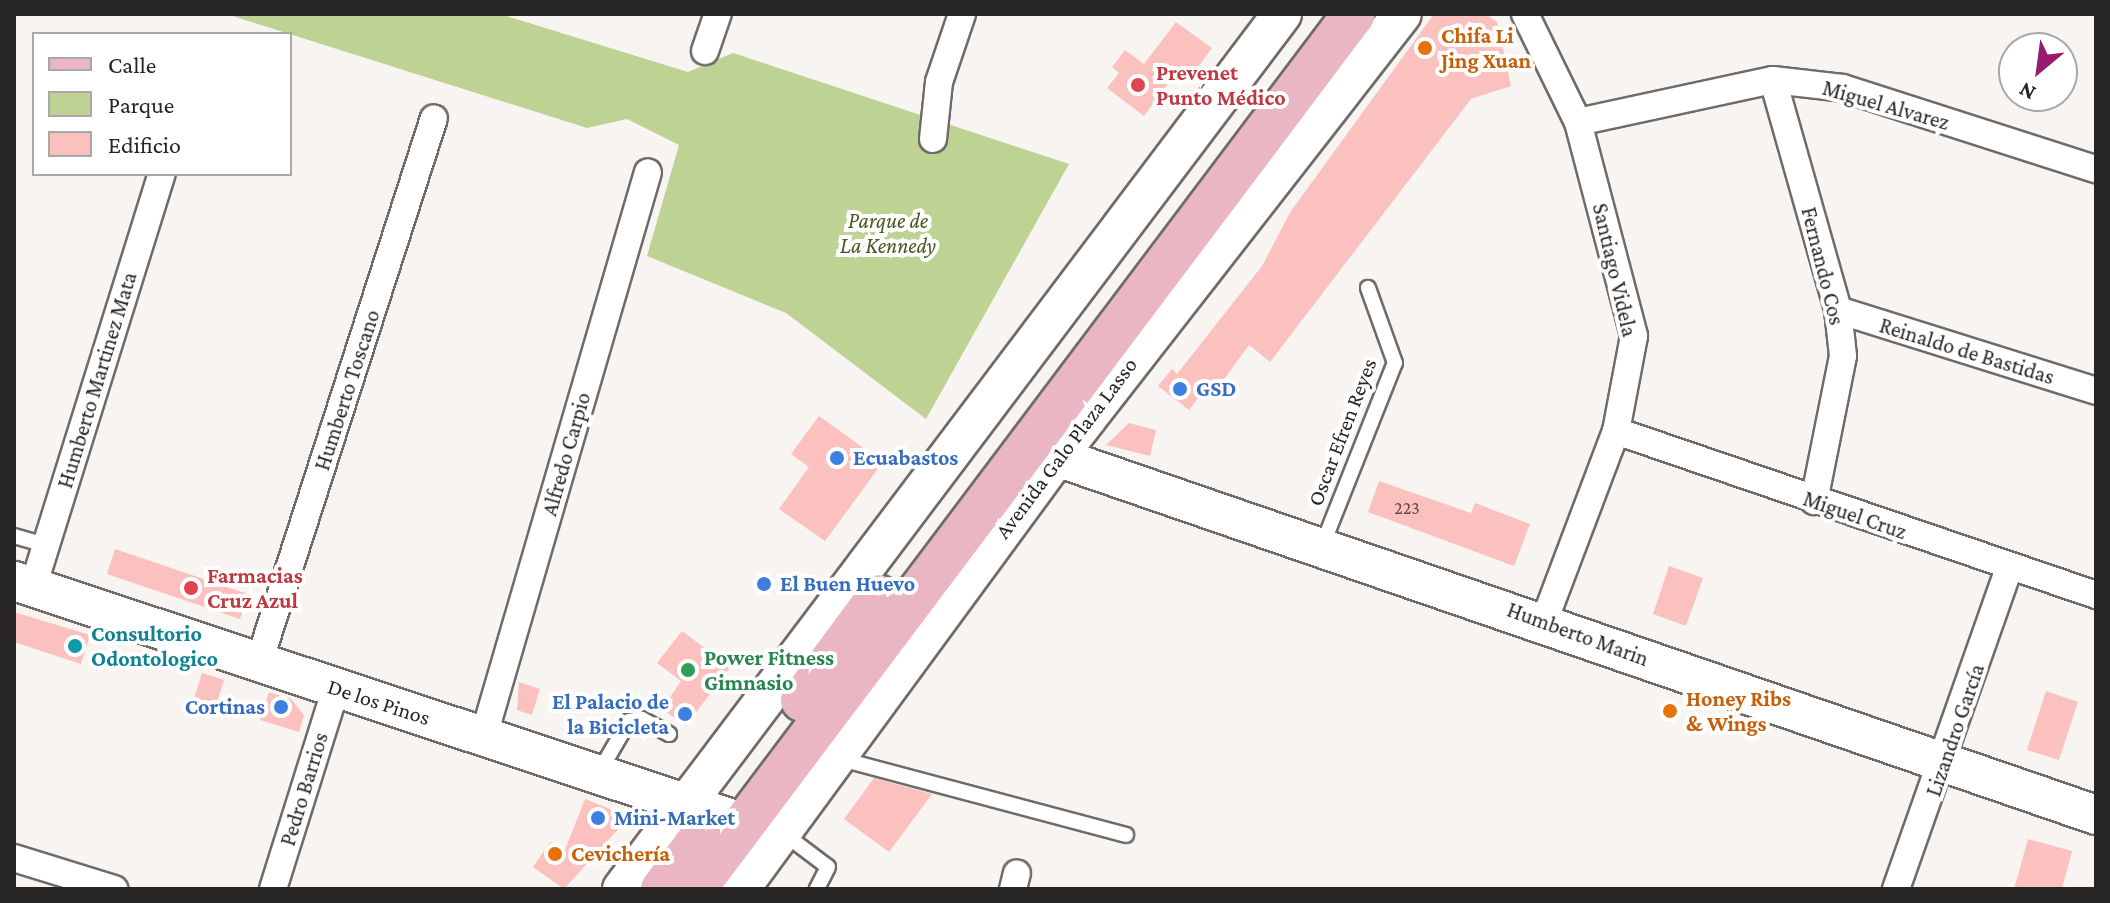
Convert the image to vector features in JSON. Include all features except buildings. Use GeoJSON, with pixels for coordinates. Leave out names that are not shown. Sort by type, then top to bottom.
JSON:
{"type":"FeatureCollection","features":[{"type":"Feature","properties":{"kind":"main road","name":"Avenida Galo Plaza Lasso"},"geometry":{"type":"LineString","coordinates":[[695,889],[733,818],[1282,14]]}},
{"type":"Feature","properties":{"kind":"main road","name":"Avenida Galo Plaza Lasso"},"geometry":{"type":"LineString","coordinates":[[740,889],[733,818],[1319,14]]}},
{"type":"Feature","properties":{"kind":"main road","name":"Avenida Galo Plaza Lasso"},"geometry":{"type":"LineString","coordinates":[[662,889],[733,818],[1354,14]]}},
{"type":"Feature","properties":{"kind":"main road","name":"Avenida Galo Plaza Lasso"},"geometry":{"type":"LineString","coordinates":[[622,889],[733,818],[840,759],[1057,457],[1402,14]]}},
{"type":"Feature","properties":{"kind":"main road","name":"Humberto Marin"},"geometry":{"type":"LineString","coordinates":[[1057,457],[1544,622],[2096,815]]}},
{"type":"Feature","properties":{"kind":"main road","name":"De los Pinos"},"geometry":{"type":"LineString","coordinates":[[24,584],[733,818]]}},
{"type":"Feature","properties":{"kind":"street"},"geometry":{"type":"LineString","coordinates":[[705,51],[718,14]]}},
{"type":"Feature","properties":{"kind":"street"},"geometry":{"type":"LineString","coordinates":[[933,139],[939,82],[962,14]]}},
{"type":"Feature","properties":{"kind":"street","name":"Santiago Videla"},"geometry":{"type":"LineString","coordinates":[[1525,14],[1578,122],[1634,336],[1616,431],[1544,622]]}},
{"type":"Feature","properties":{"kind":"street","name":"Miguel Alvarez"},"geometry":{"type":"LineString","coordinates":[[1578,122],[1773,80],[1843,88],[2096,169]]}},
{"type":"Feature","properties":{"kind":"street","name":"Fernando Cos"},"geometry":{"type":"LineString","coordinates":[[1773,80],[1838,310],[1843,356],[1814,501]]}},
{"type":"Feature","properties":{"kind":"street","name":"Humberto Toscano"},"geometry":{"type":"LineString","coordinates":[[259,662],[434,118]]}},
{"type":"Feature","properties":{"kind":"street","name":"Alfredo Carpio"},"geometry":{"type":"LineString","coordinates":[[484,735],[648,172]]}},
{"type":"Feature","properties":{"kind":"street","name":"Humberto Martinez Mata"},"geometry":{"type":"LineString","coordinates":[[24,584],[45,545],[161,176]]}},
{"type":"Feature","properties":{"kind":"street","name":"Reinaldo de Bastidas"},"geometry":{"type":"LineString","coordinates":[[1838,310],[2096,391]]}},
{"type":"Feature","properties":{"kind":"street","name":"Miguel Cruz"},"geometry":{"type":"LineString","coordinates":[[1616,431],[2009,569],[2096,595]]}},
{"type":"Feature","properties":{"kind":"street","name":"Lizandro García"},"geometry":{"type":"LineString","coordinates":[[1896,889],[1945,763],[2009,569]]}},
{"type":"Feature","properties":{"kind":"street","name":"Pedro Barrios"},"geometry":{"type":"LineString","coordinates":[[273,889],[336,688]]}},
{"type":"Feature","properties":{"kind":"street"},"geometry":{"type":"LineString","coordinates":[[14,858],[114,889]]}},
{"type":"Feature","properties":{"kind":"lane","name":"Oscar Efren Reyes"},"geometry":{"type":"LineString","coordinates":[[1322,546],[1395,363],[1368,288]]}},
{"type":"Feature","properties":{"kind":"lane"},"geometry":{"type":"LineString","coordinates":[[14,536],[45,545]]}},
{"type":"Feature","properties":{"kind":"lane"},"geometry":{"type":"LineString","coordinates":[[598,775],[629,721],[642,719],[669,734]]}},
{"type":"Feature","properties":{"kind":"lane"},"geometry":{"type":"LineString","coordinates":[[840,759],[1126,835]]}},
{"type":"Feature","properties":{"kind":"lane"},"geometry":{"type":"LineString","coordinates":[[733,818],[828,867],[817,889]]}},
{"type":"Feature","properties":{"kind":"green space","name":"Parque de La Kennedy"},"geometry":{"type":"Polygon","coordinates":[[[226,14],[500,14],[688,72],[733,53],[1069,164],[926,419],[786,313],[647,256],[679,145],[627,119],[587,128],[292,35],[292,32],[226,14]]]}},
{"type":"Feature","properties":{"kind":"place","name":"Chifa Li Jing Xuan"},"geometry":{"type":"Point","coordinates":[1425,48]}},
{"type":"Feature","properties":{"kind":"place","name":"Prevenet Punto Médico"},"geometry":{"type":"Point","coordinates":[1138,85]}},
{"type":"Feature","properties":{"kind":"place","name":"GSD"},"geometry":{"type":"Point","coordinates":[1180,389]}},
{"type":"Feature","properties":{"kind":"place","name":"Ecuabastos"},"geometry":{"type":"Point","coordinates":[837,458]}},
{"type":"Feature","properties":{"kind":"place","name":"El Buen Huevo"},"geometry":{"type":"Point","coordinates":[764,584]}},
{"type":"Feature","properties":{"kind":"place","name":"Farmacias Cruz Azul"},"geometry":{"type":"Point","coordinates":[191,588]}},
{"type":"Feature","properties":{"kind":"place","name":"Consultorio Odontologico"},"geometry":{"type":"Point","coordinates":[75,646]}},
{"type":"Feature","properties":{"kind":"place","name":"Power Fitness Gimnasio"},"geometry":{"type":"Point","coordinates":[688,670]}},
{"type":"Feature","properties":{"kind":"place","name":"Cortinas"},"geometry":{"type":"Point","coordinates":[281,707]}},
{"type":"Feature","properties":{"kind":"place","name":"Honey Ribs & Wings"},"geometry":{"type":"Point","coordinates":[1670,711]}},
{"type":"Feature","properties":{"kind":"place","name":"El Palacio de la Bicicleta"},"geometry":{"type":"Point","coordinates":[685,714]}},
{"type":"Feature","properties":{"kind":"place","name":"Mini-Market"},"geometry":{"type":"Point","coordinates":[598,818]}},
{"type":"Feature","properties":{"kind":"place","name":"Cevichería"},"geometry":{"type":"Point","coordinates":[555,854]}}]}
